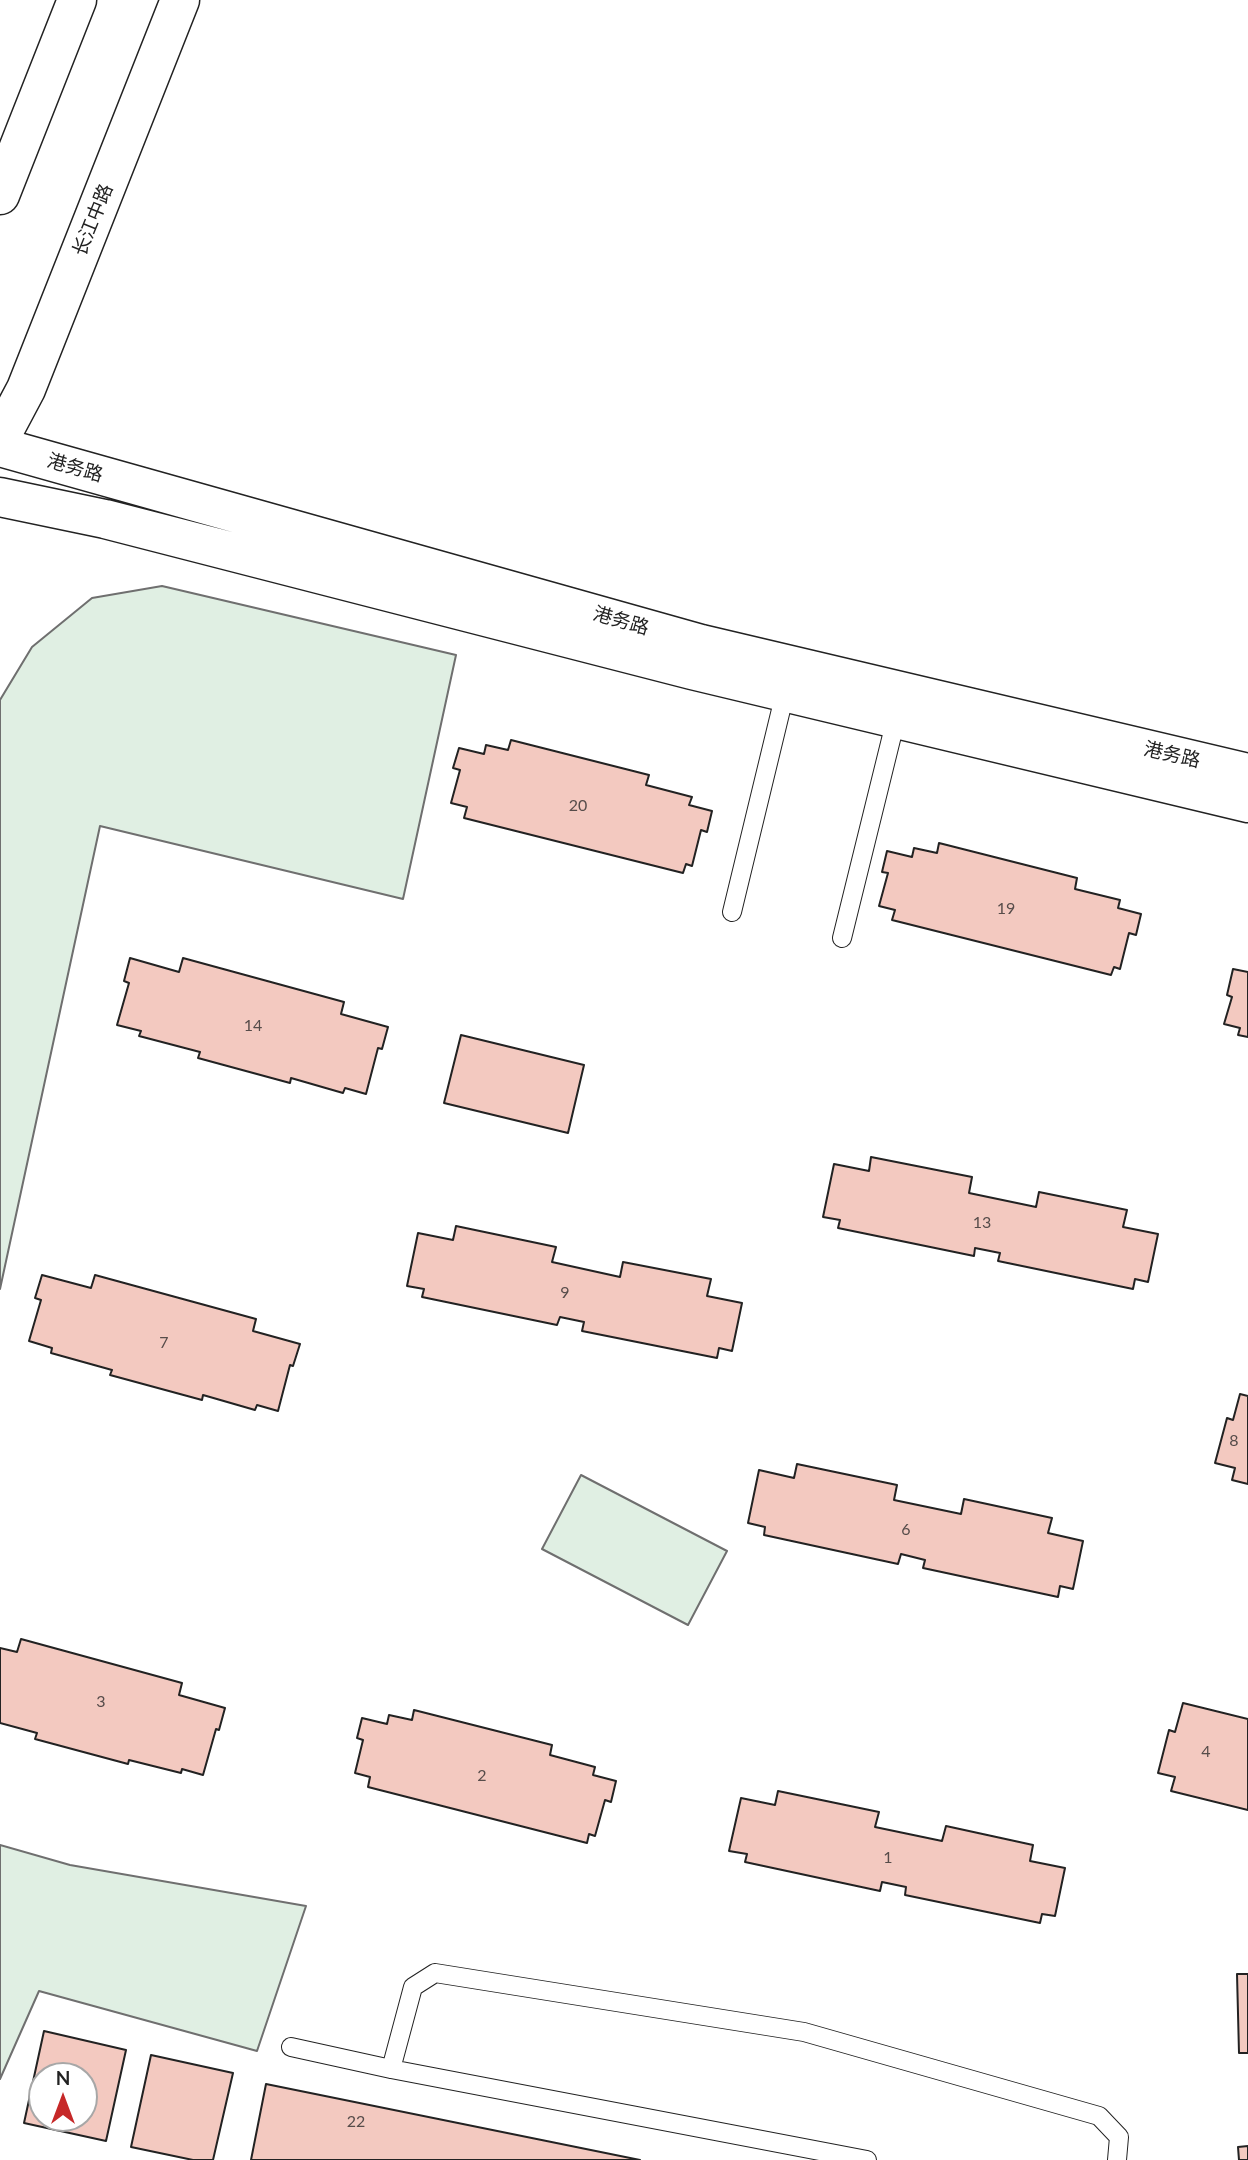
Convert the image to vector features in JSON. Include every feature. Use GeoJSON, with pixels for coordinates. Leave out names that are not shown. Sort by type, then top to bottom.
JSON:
{"type":"FeatureCollection","features":[{"type":"Feature","properties":{"kind":"street"},"geometry":{"type":"LineString","coordinates":[[0,195],[77,0]]}},
{"type":"Feature","properties":{"kind":"street","name":"长江中路"},"geometry":{"type":"LineString","coordinates":[[0,438],[26,389],[180,0]]}},
{"type":"Feature","properties":{"kind":"street","name":"港务路"},"geometry":{"type":"LineString","coordinates":[[0,447],[701,644],[1248,773]]}},
{"type":"Feature","properties":{"kind":"street","name":"港务路"},"geometry":{"type":"LineString","coordinates":[[0,498],[105,519],[785,693],[1248,803]]}},
{"type":"Feature","properties":{"kind":"lane"},"geometry":{"type":"LineString","coordinates":[[732,912],[785,693],[847,678],[896,719],[842,938]]}},
{"type":"Feature","properties":{"kind":"lane"},"geometry":{"type":"LineString","coordinates":[[391,2069],[413,1987],[435,1973],[804,2032],[1099,2116],[1119,2137],[1117,2160]]}},
{"type":"Feature","properties":{"kind":"lane"},"geometry":{"type":"LineString","coordinates":[[291,2046],[791,2152],[867,2160]]}},
{"type":"Feature","properties":{"kind":"green space"},"geometry":{"type":"Polygon","coordinates":[[[162,586],[456,655],[403,899],[100,826],[0,1289],[0,700],[32,647],[92,598],[162,586]]]}},
{"type":"Feature","properties":{"kind":"green space"},"geometry":{"type":"Polygon","coordinates":[[[581,1475],[727,1551],[688,1625],[542,1549],[581,1475]]]}},
{"type":"Feature","properties":{"kind":"green space"},"geometry":{"type":"Polygon","coordinates":[[[0,1845],[70,1865],[306,1906],[257,2051],[39,1991],[0,2079],[0,1845]]]}},
{"type":"Feature","properties":{"kind":"building"},"geometry":{"type":"Polygon","coordinates":[[[511,740],[649,775],[646,785],[692,797],[689,805],[712,811],[707,832],[701,830],[692,866],[686,864],[683,873],[464,818],[467,807],[451,803],[460,770],[453,768],[459,748],[484,754],[486,745],[508,750],[511,740]]]}},
{"type":"Feature","properties":{"kind":"building"},"geometry":{"type":"Polygon","coordinates":[[[939,843],[1077,878],[1075,889],[1120,900],[1118,908],[1141,914],[1136,935],[1129,933],[1120,969],[1114,967],[1111,975],[892,920],[895,910],[879,906],[888,873],[882,872],[887,851],[912,857],[914,848],[937,853],[939,843]]]}},
{"type":"Feature","properties":{"kind":"building"},"geometry":{"type":"Polygon","coordinates":[[[130,958],[179,972],[183,958],[344,1002],[341,1014],[388,1027],[382,1049],[378,1048],[366,1094],[345,1088],[343,1093],[291,1078],[290,1083],[198,1058],[200,1052],[139,1036],[141,1031],[117,1025],[129,983],[124,981],[130,958]]]}},
{"type":"Feature","properties":{"kind":"building"},"geometry":{"type":"Polygon","coordinates":[[[1233,969],[1248,972],[1248,1037],[1238,1035],[1240,1028],[1224,1024],[1232,997],[1227,995],[1233,969]]]}},
{"type":"Feature","properties":{"kind":"building"},"geometry":{"type":"Polygon","coordinates":[[[461,1035],[584,1065],[568,1133],[444,1103],[461,1035]]]}},
{"type":"Feature","properties":{"kind":"building"},"geometry":{"type":"Polygon","coordinates":[[[871,1157],[972,1177],[969,1193],[1036,1207],[1039,1192],[1127,1210],[1123,1227],[1158,1234],[1148,1282],[1135,1279],[1133,1289],[998,1261],[1000,1253],[975,1248],[974,1256],[838,1228],[840,1220],[823,1217],[834,1164],[869,1171],[871,1157]]]}},
{"type":"Feature","properties":{"kind":"building"},"geometry":{"type":"Polygon","coordinates":[[[456,1226],[556,1247],[552,1262],[620,1277],[623,1262],[711,1279],[707,1296],[742,1303],[732,1351],[719,1348],[717,1358],[582,1331],[584,1322],[560,1317],[557,1325],[422,1297],[424,1289],[407,1286],[418,1233],[453,1240],[456,1226]]]}},
{"type":"Feature","properties":{"kind":"building"},"geometry":{"type":"Polygon","coordinates":[[[42,1275],[91,1288],[95,1275],[256,1319],[253,1331],[300,1344],[293,1366],[290,1365],[278,1411],[257,1405],[255,1410],[203,1395],[202,1400],[110,1375],[112,1370],[51,1353],[52,1348],[29,1341],[41,1300],[35,1298],[42,1275]]]}},
{"type":"Feature","properties":{"kind":"building"},"geometry":{"type":"Polygon","coordinates":[[[1240,1394],[1248,1396],[1248,1484],[1232,1480],[1235,1468],[1215,1463],[1227,1418],[1233,1420],[1240,1394]]]}},
{"type":"Feature","properties":{"kind":"building"},"geometry":{"type":"Polygon","coordinates":[[[797,1464],[897,1485],[894,1500],[961,1514],[964,1499],[1052,1518],[1048,1533],[1083,1541],[1073,1589],[1060,1586],[1058,1597],[923,1568],[925,1560],[901,1554],[898,1564],[764,1535],[765,1527],[748,1523],[759,1470],[794,1478],[797,1464]]]}},
{"type":"Feature","properties":{"kind":"building"},"geometry":{"type":"Polygon","coordinates":[[[21,1639],[182,1683],[179,1695],[225,1708],[203,1775],[182,1769],[181,1773],[129,1760],[128,1764],[35,1739],[37,1733],[0,1723],[0,1648],[17,1652],[21,1639]]]}},
{"type":"Feature","properties":{"kind":"building"},"geometry":{"type":"Polygon","coordinates":[[[1183,1703],[1248,1719],[1248,1810],[1171,1791],[1175,1777],[1158,1773],[1169,1730],[1175,1732],[1183,1703]]]}},
{"type":"Feature","properties":{"kind":"building"},"geometry":{"type":"Polygon","coordinates":[[[414,1710],[552,1745],[550,1755],[595,1767],[593,1775],[616,1781],[611,1802],[605,1800],[595,1836],[589,1834],[587,1843],[368,1787],[370,1777],[355,1773],[363,1740],[357,1738],[362,1718],[387,1724],[389,1715],[412,1720],[414,1710]]]}},
{"type":"Feature","properties":{"kind":"building"},"geometry":{"type":"Polygon","coordinates":[[[778,1791],[879,1812],[875,1827],[942,1841],[946,1826],[1033,1845],[1030,1861],[1065,1868],[1055,1916],[1042,1914],[1040,1923],[905,1895],[906,1887],[882,1882],[880,1891],[745,1862],[747,1854],[729,1851],[741,1798],[775,1805],[778,1791]]]}},
{"type":"Feature","properties":{"kind":"building"},"geometry":{"type":"Polygon","coordinates":[[[1237,1974],[1248,1974],[1248,2053],[1239,2053],[1237,1974]]]}},
{"type":"Feature","properties":{"kind":"building"},"geometry":{"type":"Polygon","coordinates":[[[44,2031],[126,2050],[106,2141],[65,2132],[98,2132],[98,2062],[37,2062],[44,2031]]]}},
{"type":"Feature","properties":{"kind":"building"},"geometry":{"type":"Polygon","coordinates":[[[151,2055],[233,2073],[213,2160],[193,2160],[131,2147],[151,2055]]]}},
{"type":"Feature","properties":{"kind":"building"},"geometry":{"type":"Polygon","coordinates":[[[266,2084],[640,2160],[251,2160],[266,2084]]]}},
{"type":"Feature","properties":{"kind":"building"},"geometry":{"type":"Polygon","coordinates":[[[28,2105],[28,2124],[24,2123],[28,2105]]]}},
{"type":"Feature","properties":{"kind":"building"},"geometry":{"type":"Polygon","coordinates":[[[1248,2146],[1248,2160],[1239,2160],[1238,2147],[1248,2146]]]}}]}
